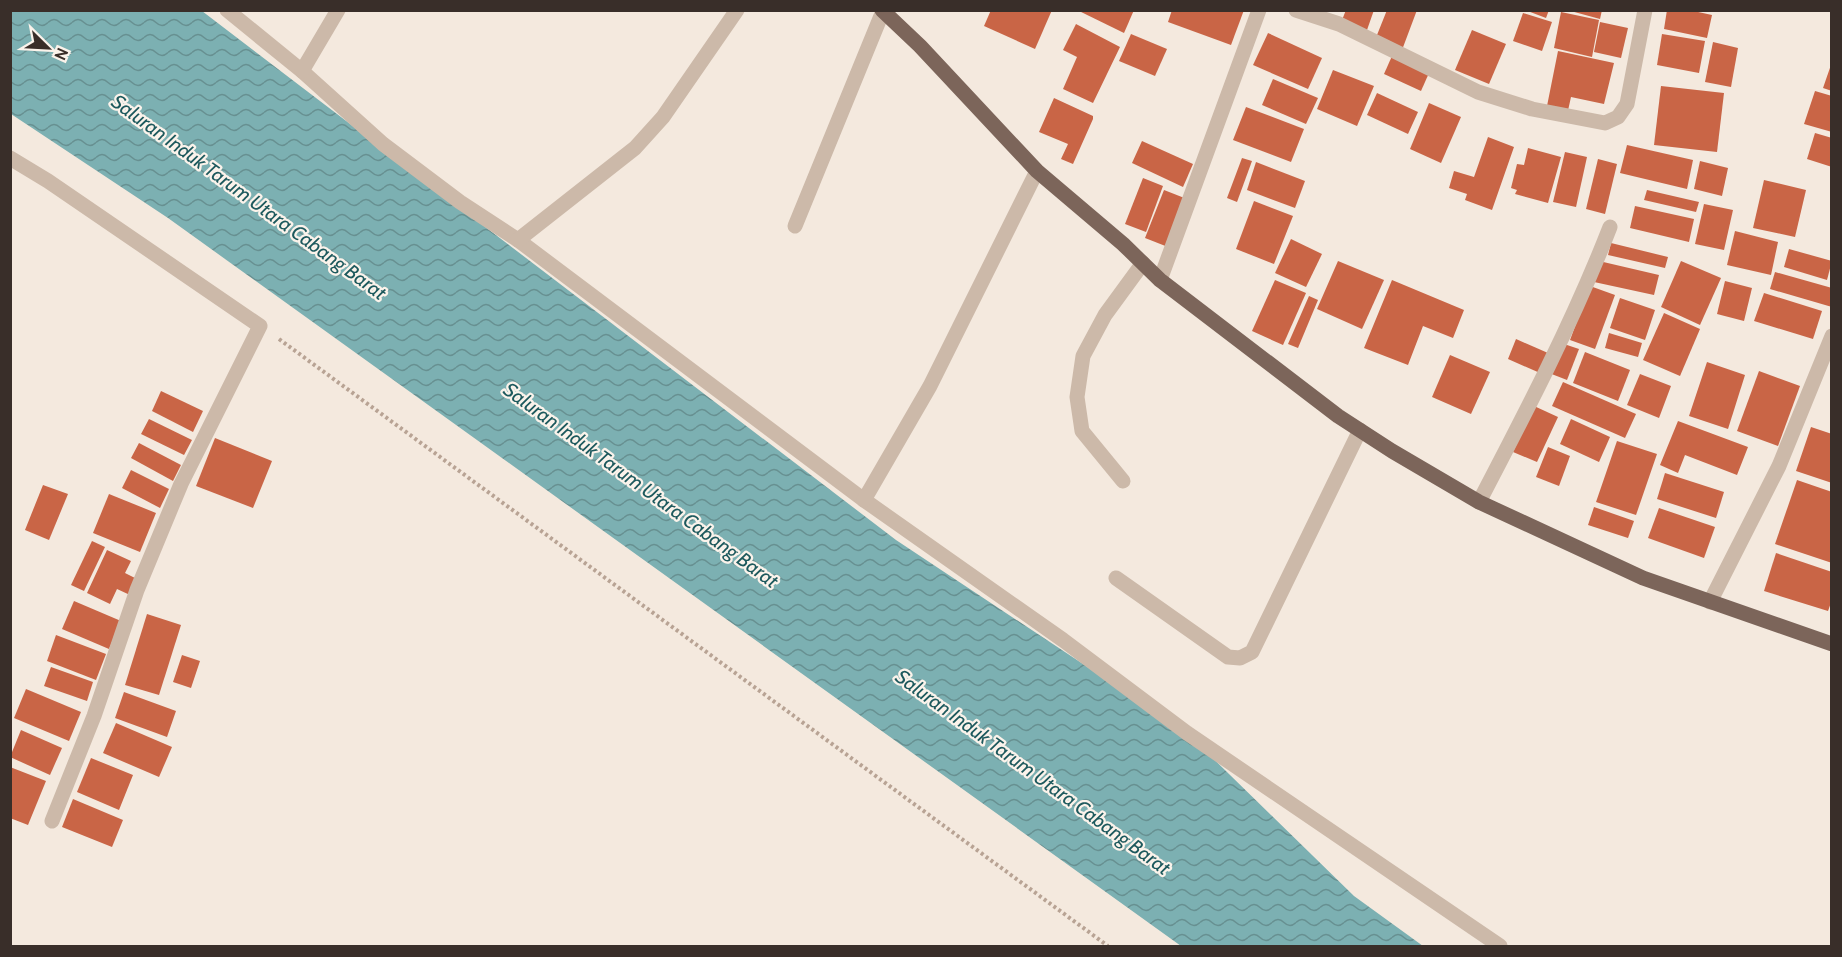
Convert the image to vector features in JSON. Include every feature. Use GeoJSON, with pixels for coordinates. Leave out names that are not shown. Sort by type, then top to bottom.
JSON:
{"type":"FeatureCollection","features":[{"type":"Feature","properties":{"kind":"main road"},"geometry":{"type":"LineString","coordinates":[[883,11],[920,46],[1037,171],[1160,280],[1338,416],[1479,502],[1643,578],[1832,644]]}},
{"type":"Feature","properties":{"kind":"street"},"geometry":{"type":"LineString","coordinates":[[227,10],[302,71],[383,144],[460,202],[518,240],[864,500],[1063,640],[1187,733],[1500,946]]}},
{"type":"Feature","properties":{"kind":"street"},"geometry":{"type":"LineString","coordinates":[[302,71],[338,10]]}},
{"type":"Feature","properties":{"kind":"street"},"geometry":{"type":"LineString","coordinates":[[518,240],[635,148],[663,117],[737,10]]}},
{"type":"Feature","properties":{"kind":"street"},"geometry":{"type":"LineString","coordinates":[[1160,280],[1259,10]]}},
{"type":"Feature","properties":{"kind":"street"},"geometry":{"type":"LineString","coordinates":[[1296,10],[1339,24],[1478,92],[1532,109],[1605,123],[1618,117],[1627,104],[1645,10]]}},
{"type":"Feature","properties":{"kind":"street"},"geometry":{"type":"LineString","coordinates":[[795,226],[883,11]]}},
{"type":"Feature","properties":{"kind":"street"},"geometry":{"type":"LineString","coordinates":[[10,158],[48,181],[260,326],[181,484],[137,590],[94,716],[52,821]]}},
{"type":"Feature","properties":{"kind":"street"},"geometry":{"type":"LineString","coordinates":[[864,500],[930,386],[1037,171]]}},
{"type":"Feature","properties":{"kind":"street"},"geometry":{"type":"LineString","coordinates":[[1479,502],[1530,403],[1610,227]]}},
{"type":"Feature","properties":{"kind":"street"},"geometry":{"type":"LineString","coordinates":[[1123,481],[1082,431],[1077,397],[1083,356],[1105,315],[1143,263]]}},
{"type":"Feature","properties":{"kind":"street"},"geometry":{"type":"LineString","coordinates":[[1710,602],[1779,466],[1832,336]]}},
{"type":"Feature","properties":{"kind":"street"},"geometry":{"type":"LineString","coordinates":[[1116,578],[1228,657],[1240,658],[1252,652],[1360,430]]}},
{"type":"Feature","properties":{"kind":"path"},"geometry":{"type":"LineString","coordinates":[[260,326],[1108,946]]}},
{"type":"Feature","properties":{"kind":"water","name":"Saluran Induk Tarum Utara Cabang Barat"},"geometry":{"type":"Polygon","coordinates":[[[10,11],[202,11],[896,540],[1187,733],[1354,896],[1423,946],[1181,946],[168,218],[11,114],[10,11]]]}},
{"type":"Feature","properties":{"kind":"building"},"geometry":{"type":"Polygon","coordinates":[[[991,10],[1052,10],[1035,49],[984,26],[991,10]]]}},
{"type":"Feature","properties":{"kind":"building"},"geometry":{"type":"Polygon","coordinates":[[[1077,10],[1134,10],[1124,33],[1077,10]]]}},
{"type":"Feature","properties":{"kind":"building"},"geometry":{"type":"Polygon","coordinates":[[[1172,10],[1244,10],[1231,45],[1168,22],[1172,10]]]}},
{"type":"Feature","properties":{"kind":"building"},"geometry":{"type":"Polygon","coordinates":[[[1346,10],[1374,10],[1367,30],[1342,20],[1346,10]]]}},
{"type":"Feature","properties":{"kind":"building"},"geometry":{"type":"Polygon","coordinates":[[[1387,10],[1417,10],[1402,50],[1375,40],[1387,10]]]}},
{"type":"Feature","properties":{"kind":"building"},"geometry":{"type":"Polygon","coordinates":[[[1525,10],[1549,10],[1546,18],[1525,10]]]}},
{"type":"Feature","properties":{"kind":"building"},"geometry":{"type":"Polygon","coordinates":[[[1567,10],[1602,10],[1600,19],[1567,10]]]}},
{"type":"Feature","properties":{"kind":"building"},"geometry":{"type":"Polygon","coordinates":[[[1667,10],[1689,10],[1712,15],[1707,38],[1664,29],[1667,10]]]}},
{"type":"Feature","properties":{"kind":"building"},"geometry":{"type":"Polygon","coordinates":[[[1561,12],[1599,20],[1592,57],[1554,48],[1561,12]]]}},
{"type":"Feature","properties":{"kind":"building"},"geometry":{"type":"Polygon","coordinates":[[[1523,13],[1552,22],[1542,51],[1513,41],[1523,13]]]}},
{"type":"Feature","properties":{"kind":"building"},"geometry":{"type":"Polygon","coordinates":[[[1600,22],[1628,28],[1621,58],[1594,52],[1600,22]]]}},
{"type":"Feature","properties":{"kind":"building"},"geometry":{"type":"Polygon","coordinates":[[[1076,24],[1120,47],[1093,103],[1063,89],[1077,57],[1063,50],[1076,24]]]}},
{"type":"Feature","properties":{"kind":"building"},"geometry":{"type":"Polygon","coordinates":[[[1472,30],[1506,44],[1489,84],[1455,70],[1472,30]]]}},
{"type":"Feature","properties":{"kind":"building"},"geometry":{"type":"Polygon","coordinates":[[[1268,33],[1322,58],[1308,89],[1253,65],[1268,33]]]}},
{"type":"Feature","properties":{"kind":"building"},"geometry":{"type":"Polygon","coordinates":[[[1131,34],[1167,49],[1155,76],[1119,61],[1131,34]]]}},
{"type":"Feature","properties":{"kind":"building"},"geometry":{"type":"Polygon","coordinates":[[[1662,34],[1705,41],[1699,73],[1657,65],[1662,34]]]}},
{"type":"Feature","properties":{"kind":"building"},"geometry":{"type":"Polygon","coordinates":[[[1713,42],[1738,48],[1731,87],[1705,82],[1713,42]]]}},
{"type":"Feature","properties":{"kind":"building"},"geometry":{"type":"Polygon","coordinates":[[[1558,51],[1614,63],[1604,104],[1571,97],[1567,115],[1546,111],[1558,51]]]}},
{"type":"Feature","properties":{"kind":"building"},"geometry":{"type":"Polygon","coordinates":[[[1392,56],[1429,73],[1421,91],[1384,74],[1392,56]]]}},
{"type":"Feature","properties":{"kind":"building"},"geometry":{"type":"Polygon","coordinates":[[[1832,62],[1832,91],[1823,88],[1832,62]]]}},
{"type":"Feature","properties":{"kind":"building"},"geometry":{"type":"Polygon","coordinates":[[[1333,70],[1374,86],[1357,126],[1317,109],[1333,70]]]}},
{"type":"Feature","properties":{"kind":"building"},"geometry":{"type":"Polygon","coordinates":[[[1273,79],[1318,98],[1306,124],[1262,105],[1273,79]]]}},
{"type":"Feature","properties":{"kind":"building"},"geometry":{"type":"Polygon","coordinates":[[[1661,86],[1724,93],[1717,152],[1654,145],[1661,86]]]}},
{"type":"Feature","properties":{"kind":"building"},"geometry":{"type":"Polygon","coordinates":[[[1815,91],[1832,96],[1832,132],[1804,124],[1815,91]]]}},
{"type":"Feature","properties":{"kind":"building"},"geometry":{"type":"Polygon","coordinates":[[[1377,93],[1418,112],[1408,134],[1367,115],[1377,93]]]}},
{"type":"Feature","properties":{"kind":"building"},"geometry":{"type":"Polygon","coordinates":[[[1054,98],[1093,116],[1073,164],[1061,159],[1068,144],[1039,132],[1054,98]]]}},
{"type":"Feature","properties":{"kind":"building"},"geometry":{"type":"Polygon","coordinates":[[[1429,103],[1461,117],[1441,163],[1410,149],[1429,103]]]}},
{"type":"Feature","properties":{"kind":"building"},"geometry":{"type":"Polygon","coordinates":[[[1246,107],[1304,129],[1291,162],[1233,140],[1246,107]]]}},
{"type":"Feature","properties":{"kind":"building"},"geometry":{"type":"Polygon","coordinates":[[[1815,133],[1832,138],[1832,167],[1807,159],[1815,133]]]}},
{"type":"Feature","properties":{"kind":"building"},"geometry":{"type":"Polygon","coordinates":[[[1488,137],[1514,147],[1492,210],[1465,200],[1467,194],[1449,188],[1454,171],[1474,177],[1488,137]]]}},
{"type":"Feature","properties":{"kind":"building"},"geometry":{"type":"Polygon","coordinates":[[[1142,141],[1193,164],[1183,187],[1132,163],[1142,141]]]}},
{"type":"Feature","properties":{"kind":"building"},"geometry":{"type":"Polygon","coordinates":[[[1627,145],[1693,160],[1687,189],[1620,173],[1627,145]]]}},
{"type":"Feature","properties":{"kind":"building"},"geometry":{"type":"Polygon","coordinates":[[[1528,148],[1561,157],[1548,203],[1515,194],[1517,190],[1511,188],[1517,164],[1524,165],[1528,148]]]}},
{"type":"Feature","properties":{"kind":"building"},"geometry":{"type":"Polygon","coordinates":[[[1565,152],[1587,157],[1576,207],[1553,202],[1565,152]]]}},
{"type":"Feature","properties":{"kind":"building"},"geometry":{"type":"Polygon","coordinates":[[[1242,158],[1252,161],[1237,202],[1227,198],[1242,158]]]}},
{"type":"Feature","properties":{"kind":"building"},"geometry":{"type":"Polygon","coordinates":[[[1598,159],[1617,164],[1605,214],[1586,209],[1598,159]]]}},
{"type":"Feature","properties":{"kind":"building"},"geometry":{"type":"Polygon","coordinates":[[[1700,161],[1728,168],[1722,196],[1694,189],[1700,161]]]}},
{"type":"Feature","properties":{"kind":"building"},"geometry":{"type":"Polygon","coordinates":[[[1256,162],[1305,181],[1295,208],[1247,190],[1256,162]]]}},
{"type":"Feature","properties":{"kind":"building"},"geometry":{"type":"Polygon","coordinates":[[[1143,178],[1163,186],[1146,232],[1125,224],[1143,178]]]}},
{"type":"Feature","properties":{"kind":"building"},"geometry":{"type":"Polygon","coordinates":[[[1764,180],[1806,190],[1795,237],[1753,228],[1764,180]]]}},
{"type":"Feature","properties":{"kind":"building"},"geometry":{"type":"Polygon","coordinates":[[[1164,190],[1187,199],[1168,247],[1145,238],[1164,190]]]}},
{"type":"Feature","properties":{"kind":"building"},"geometry":{"type":"Polygon","coordinates":[[[1647,190],[1699,202],[1696,212],[1644,200],[1647,190]]]}},
{"type":"Feature","properties":{"kind":"building"},"geometry":{"type":"Polygon","coordinates":[[[1254,201],[1293,216],[1274,264],[1236,249],[1254,201]]]}},
{"type":"Feature","properties":{"kind":"building"},"geometry":{"type":"Polygon","coordinates":[[[1704,204],[1733,210],[1724,250],[1695,244],[1704,204]]]}},
{"type":"Feature","properties":{"kind":"building"},"geometry":{"type":"Polygon","coordinates":[[[1635,206],[1694,219],[1689,242],[1630,228],[1635,206]]]}},
{"type":"Feature","properties":{"kind":"building"},"geometry":{"type":"Polygon","coordinates":[[[1735,231],[1778,242],[1771,275],[1727,265],[1735,231]]]}},
{"type":"Feature","properties":{"kind":"building"},"geometry":{"type":"Polygon","coordinates":[[[1291,239],[1322,254],[1306,287],[1275,273],[1291,239]]]}},
{"type":"Feature","properties":{"kind":"building"},"geometry":{"type":"Polygon","coordinates":[[[1611,243],[1668,257],[1665,268],[1608,255],[1611,243]]]}},
{"type":"Feature","properties":{"kind":"building"},"geometry":{"type":"Polygon","coordinates":[[[1789,249],[1832,261],[1827,280],[1784,267],[1789,249]]]}},
{"type":"Feature","properties":{"kind":"building"},"geometry":{"type":"Polygon","coordinates":[[[1338,261],[1384,280],[1362,329],[1317,309],[1338,261]]]}},
{"type":"Feature","properties":{"kind":"building"},"geometry":{"type":"Polygon","coordinates":[[[1599,261],[1659,275],[1654,295],[1594,282],[1599,261]]]}},
{"type":"Feature","properties":{"kind":"building"},"geometry":{"type":"Polygon","coordinates":[[[1681,261],[1721,278],[1700,325],[1661,307],[1681,261]]]}},
{"type":"Feature","properties":{"kind":"building"},"geometry":{"type":"Polygon","coordinates":[[[1775,272],[1832,288],[1832,307],[1770,289],[1775,272]]]}},
{"type":"Feature","properties":{"kind":"building"},"geometry":{"type":"Polygon","coordinates":[[[1275,280],[1306,293],[1283,345],[1252,331],[1275,280]]]}},
{"type":"Feature","properties":{"kind":"building"},"geometry":{"type":"Polygon","coordinates":[[[1392,280],[1464,310],[1453,338],[1423,326],[1408,365],[1364,348],[1392,280]]]}},
{"type":"Feature","properties":{"kind":"building"},"geometry":{"type":"Polygon","coordinates":[[[1725,281],[1752,288],[1744,321],[1717,314],[1725,281]]]}},
{"type":"Feature","properties":{"kind":"building"},"geometry":{"type":"Polygon","coordinates":[[[1590,286],[1615,295],[1595,349],[1570,340],[1590,286]]]}},
{"type":"Feature","properties":{"kind":"building"},"geometry":{"type":"Polygon","coordinates":[[[1764,293],[1822,311],[1813,339],[1754,321],[1764,293]]]}},
{"type":"Feature","properties":{"kind":"building"},"geometry":{"type":"Polygon","coordinates":[[[1309,296],[1318,300],[1298,348],[1288,344],[1309,296]]]}},
{"type":"Feature","properties":{"kind":"building"},"geometry":{"type":"Polygon","coordinates":[[[1620,298],[1655,310],[1645,340],[1610,328],[1620,298]]]}},
{"type":"Feature","properties":{"kind":"building"},"geometry":{"type":"Polygon","coordinates":[[[1664,313],[1700,329],[1680,376],[1643,360],[1664,313]]]}},
{"type":"Feature","properties":{"kind":"building"},"geometry":{"type":"Polygon","coordinates":[[[1609,333],[1642,343],[1638,357],[1605,348],[1609,333]]]}},
{"type":"Feature","properties":{"kind":"building"},"geometry":{"type":"Polygon","coordinates":[[[1516,339],[1548,353],[1540,373],[1508,359],[1516,339]]]}},
{"type":"Feature","properties":{"kind":"building"},"geometry":{"type":"Polygon","coordinates":[[[1561,343],[1579,349],[1567,380],[1549,373],[1561,343]]]}},
{"type":"Feature","properties":{"kind":"building"},"geometry":{"type":"Polygon","coordinates":[[[1585,352],[1630,370],[1618,401],[1573,383],[1585,352]]]}},
{"type":"Feature","properties":{"kind":"building"},"geometry":{"type":"Polygon","coordinates":[[[1450,355],[1490,372],[1471,414],[1432,397],[1450,355]]]}},
{"type":"Feature","properties":{"kind":"building"},"geometry":{"type":"Polygon","coordinates":[[[1707,362],[1745,375],[1728,429],[1689,416],[1707,362]]]}},
{"type":"Feature","properties":{"kind":"building"},"geometry":{"type":"Polygon","coordinates":[[[1759,371],[1800,386],[1778,446],[1737,431],[1759,371]]]}},
{"type":"Feature","properties":{"kind":"building"},"geometry":{"type":"Polygon","coordinates":[[[1640,374],[1671,386],[1659,418],[1627,405],[1640,374]]]}},
{"type":"Feature","properties":{"kind":"building"},"geometry":{"type":"Polygon","coordinates":[[[1563,382],[1636,414],[1625,438],[1552,406],[1563,382]]]}},
{"type":"Feature","properties":{"kind":"building"},"geometry":{"type":"Polygon","coordinates":[[[161,391],[203,411],[193,432],[152,411],[161,391]]]}},
{"type":"Feature","properties":{"kind":"building"},"geometry":{"type":"Polygon","coordinates":[[[1534,406],[1558,417],[1537,462],[1513,452],[1534,406]]]}},
{"type":"Feature","properties":{"kind":"building"},"geometry":{"type":"Polygon","coordinates":[[[149,419],[192,440],[184,455],[141,434],[149,419]]]}},
{"type":"Feature","properties":{"kind":"building"},"geometry":{"type":"Polygon","coordinates":[[[1571,419],[1610,437],[1599,462],[1560,444],[1571,419]]]}},
{"type":"Feature","properties":{"kind":"building"},"geometry":{"type":"Polygon","coordinates":[[[1678,421],[1748,447],[1737,475],[1685,455],[1678,473],[1660,465],[1678,421]]]}},
{"type":"Feature","properties":{"kind":"building"},"geometry":{"type":"Polygon","coordinates":[[[1811,427],[1832,434],[1832,483],[1796,471],[1811,427]]]}},
{"type":"Feature","properties":{"kind":"building"},"geometry":{"type":"Polygon","coordinates":[[[215,438],[272,461],[253,508],[196,486],[215,438]]]}},
{"type":"Feature","properties":{"kind":"building"},"geometry":{"type":"Polygon","coordinates":[[[1617,441],[1657,454],[1636,515],[1596,502],[1617,441]]]}},
{"type":"Feature","properties":{"kind":"building"},"geometry":{"type":"Polygon","coordinates":[[[139,443],[181,465],[173,481],[131,458],[139,443]]]}},
{"type":"Feature","properties":{"kind":"building"},"geometry":{"type":"Polygon","coordinates":[[[1548,447],[1570,456],[1559,486],[1536,477],[1548,447]]]}},
{"type":"Feature","properties":{"kind":"building"},"geometry":{"type":"Polygon","coordinates":[[[131,470],[169,489],[160,508],[122,488],[131,470]]]}},
{"type":"Feature","properties":{"kind":"building"},"geometry":{"type":"Polygon","coordinates":[[[1665,473],[1724,492],[1716,518],[1657,499],[1665,473]]]}},
{"type":"Feature","properties":{"kind":"building"},"geometry":{"type":"Polygon","coordinates":[[[1797,480],[1832,492],[1832,563],[1775,544],[1797,480]]]}},
{"type":"Feature","properties":{"kind":"building"},"geometry":{"type":"Polygon","coordinates":[[[43,485],[68,494],[49,540],[25,530],[43,485]]]}},
{"type":"Feature","properties":{"kind":"building"},"geometry":{"type":"Polygon","coordinates":[[[109,494],[156,513],[140,552],[93,533],[109,494]]]}},
{"type":"Feature","properties":{"kind":"building"},"geometry":{"type":"Polygon","coordinates":[[[1594,507],[1634,521],[1628,538],[1588,525],[1594,507]]]}},
{"type":"Feature","properties":{"kind":"building"},"geometry":{"type":"Polygon","coordinates":[[[1659,508],[1715,527],[1704,558],[1648,538],[1659,508]]]}},
{"type":"Feature","properties":{"kind":"building"},"geometry":{"type":"Polygon","coordinates":[[[92,541],[105,547],[84,591],[71,585],[92,541]]]}},
{"type":"Feature","properties":{"kind":"building"},"geometry":{"type":"Polygon","coordinates":[[[107,550],[131,561],[125,573],[137,579],[130,595],[117,589],[110,604],[87,593],[107,550]]]}},
{"type":"Feature","properties":{"kind":"building"},"geometry":{"type":"Polygon","coordinates":[[[1776,553],[1832,572],[1832,600],[1828,611],[1764,591],[1776,553]]]}},
{"type":"Feature","properties":{"kind":"building"},"geometry":{"type":"Polygon","coordinates":[[[74,601],[121,621],[109,649],[62,629],[74,601]]]}},
{"type":"Feature","properties":{"kind":"building"},"geometry":{"type":"Polygon","coordinates":[[[147,614],[181,625],[159,695],[125,685],[147,614]]]}},
{"type":"Feature","properties":{"kind":"building"},"geometry":{"type":"Polygon","coordinates":[[[56,635],[106,654],[96,680],[47,661],[56,635]]]}},
{"type":"Feature","properties":{"kind":"building"},"geometry":{"type":"Polygon","coordinates":[[[182,655],[200,661],[191,688],[173,682],[182,655]]]}},
{"type":"Feature","properties":{"kind":"building"},"geometry":{"type":"Polygon","coordinates":[[[51,667],[93,682],[87,701],[44,686],[51,667]]]}},
{"type":"Feature","properties":{"kind":"building"},"geometry":{"type":"Polygon","coordinates":[[[26,689],[81,712],[69,741],[14,718],[26,689]]]}},
{"type":"Feature","properties":{"kind":"building"},"geometry":{"type":"Polygon","coordinates":[[[124,692],[176,711],[167,737],[115,718],[124,692]]]}},
{"type":"Feature","properties":{"kind":"building"},"geometry":{"type":"Polygon","coordinates":[[[116,723],[172,747],[159,777],[103,753],[116,723]]]}},
{"type":"Feature","properties":{"kind":"building"},"geometry":{"type":"Polygon","coordinates":[[[21,730],[62,748],[50,775],[10,757],[21,730]]]}},
{"type":"Feature","properties":{"kind":"building"},"geometry":{"type":"Polygon","coordinates":[[[91,758],[133,775],[119,810],[77,792],[91,758]]]}},
{"type":"Feature","properties":{"kind":"building"},"geometry":{"type":"Polygon","coordinates":[[[10,767],[46,781],[28,825],[10,818],[10,767]]]}},
{"type":"Feature","properties":{"kind":"building"},"geometry":{"type":"Polygon","coordinates":[[[73,799],[123,820],[112,847],[62,827],[73,799]]]}}]}
